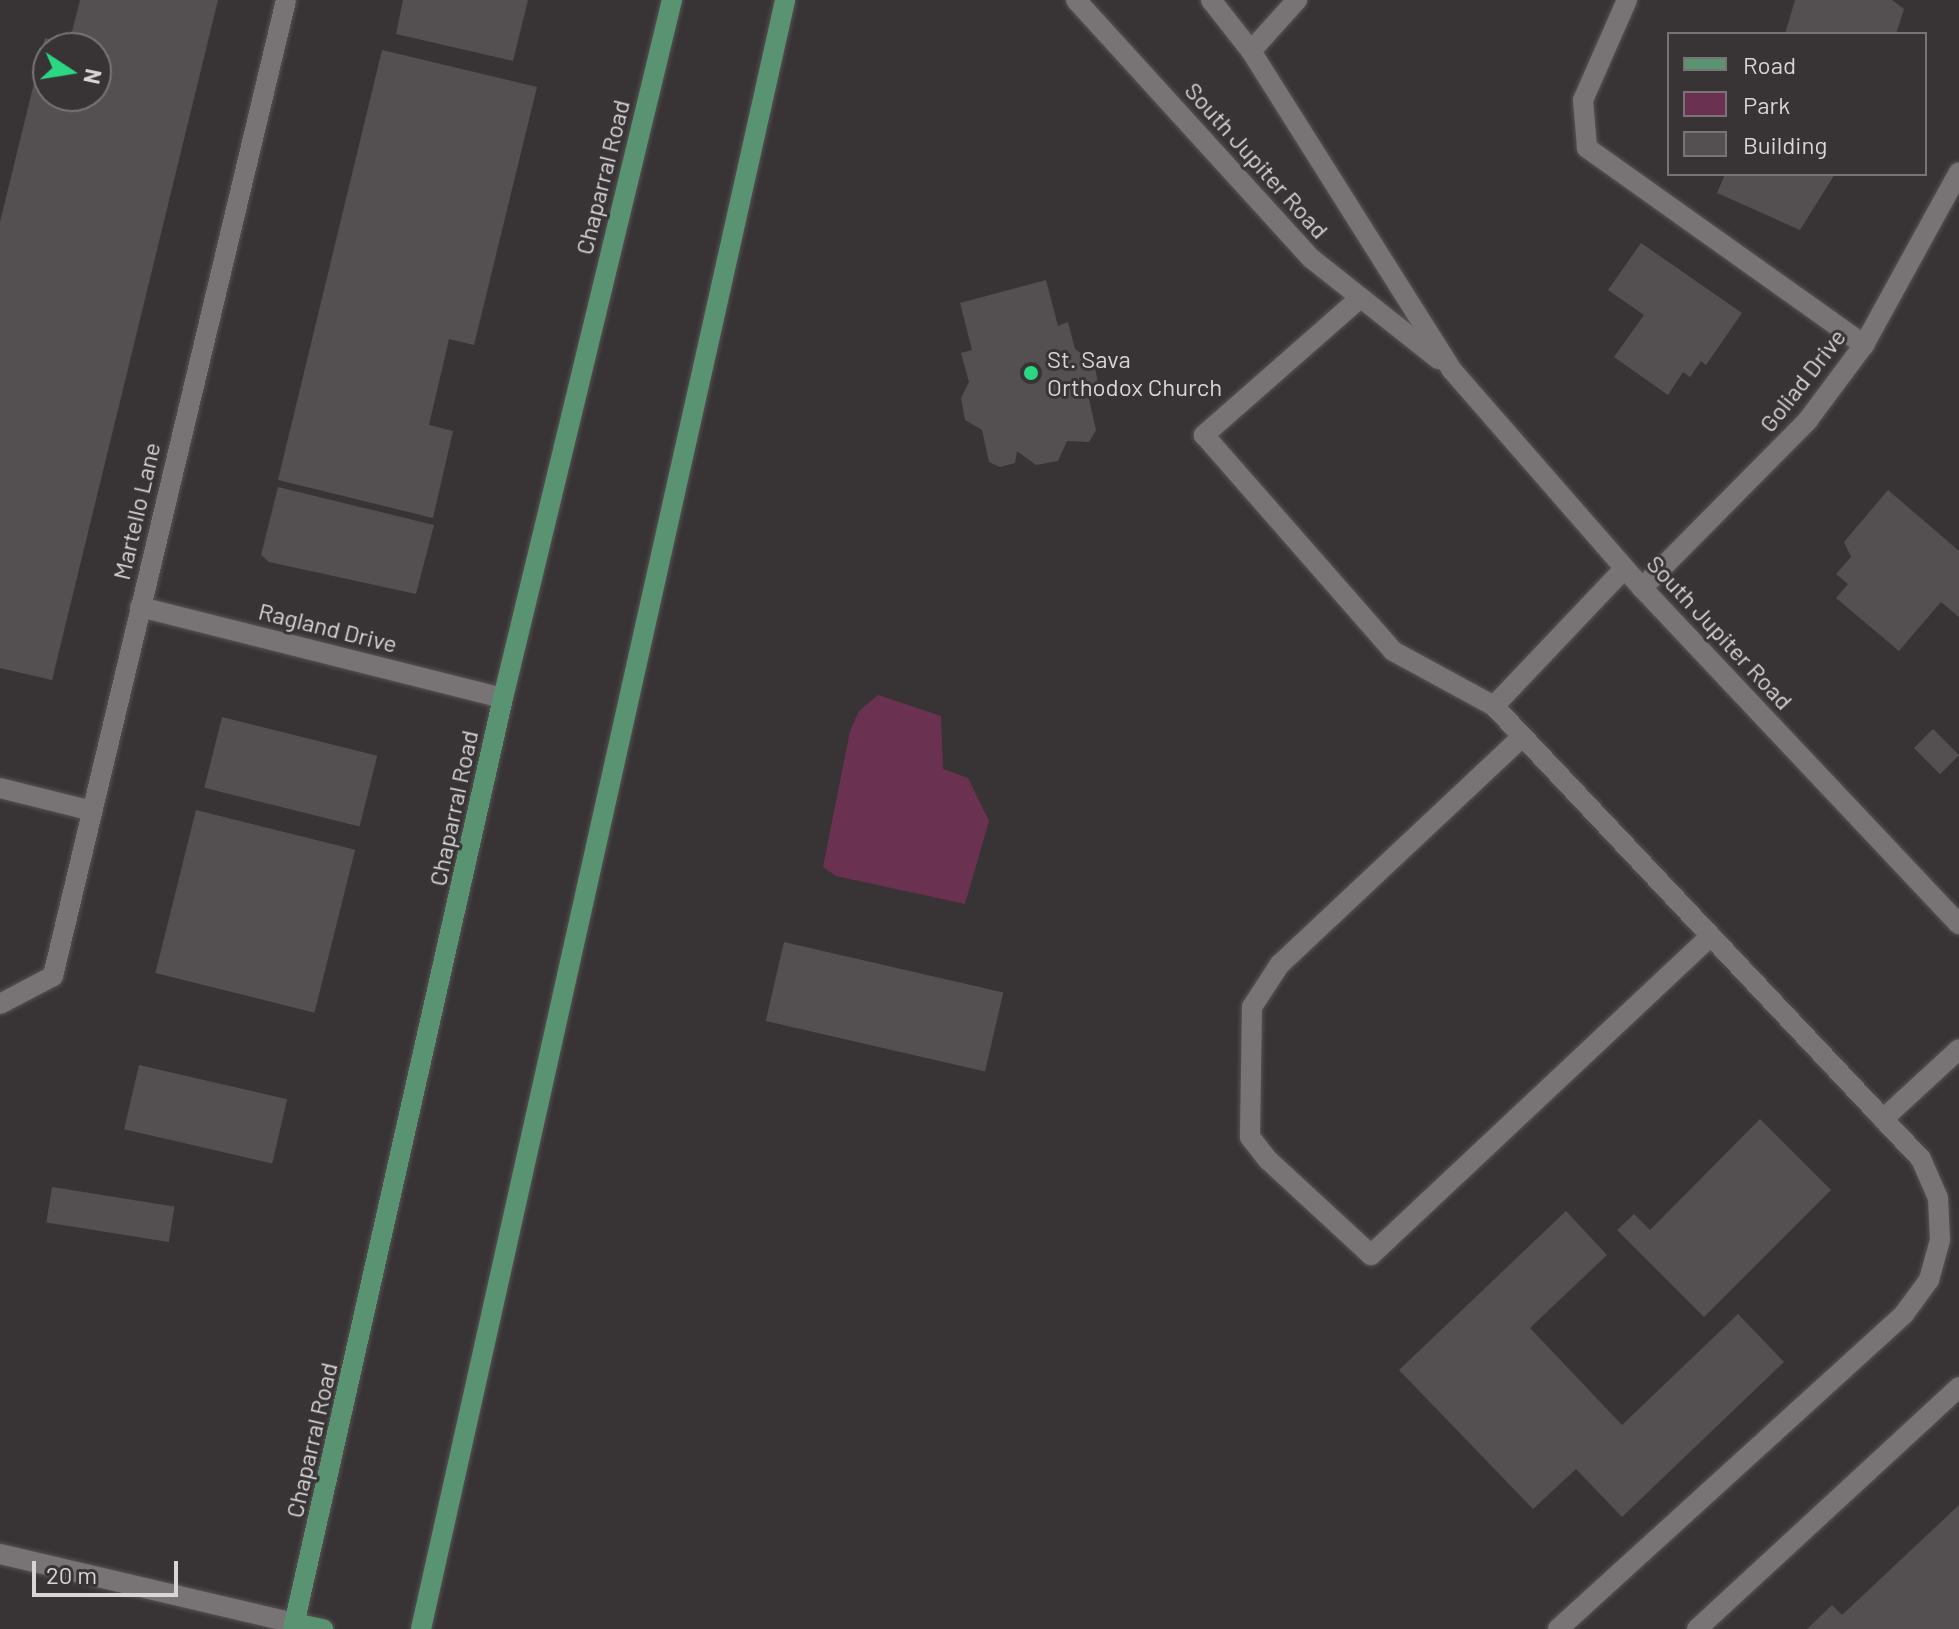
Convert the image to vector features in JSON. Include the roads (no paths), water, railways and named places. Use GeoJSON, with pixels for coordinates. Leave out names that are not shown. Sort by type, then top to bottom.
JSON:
{"type":"FeatureCollection","features":[{"type":"Feature","properties":{"kind":"main road","name":"Chaparral Road"},"geometry":{"type":"LineString","coordinates":[[294,1626],[503,698],[672,0]]}},
{"type":"Feature","properties":{"kind":"main road"},"geometry":{"type":"LineString","coordinates":[[421,1629],[785,0]]}},
{"type":"Feature","properties":{"kind":"main road"},"geometry":{"type":"LineString","coordinates":[[294,1626],[323,1629]]}},
{"type":"Feature","properties":{"kind":"street","name":"Martello Lane"},"geometry":{"type":"LineString","coordinates":[[0,1004],[53,976],[286,0]]}},
{"type":"Feature","properties":{"kind":"street","name":"South Jupiter Road"},"geometry":{"type":"LineString","coordinates":[[1076,0],[1312,259],[1451,369]]}},
{"type":"Feature","properties":{"kind":"street","name":"South Jupiter Road"},"geometry":{"type":"LineString","coordinates":[[1211,0],[1251,51],[1451,369],[1624,569],[1959,924]]}},
{"type":"Feature","properties":{"kind":"street"},"geometry":{"type":"LineString","coordinates":[[1251,51],[1297,0]]}},
{"type":"Feature","properties":{"kind":"street"},"geometry":{"type":"LineString","coordinates":[[1627,0],[1583,100],[1587,148],[1864,345]]}},
{"type":"Feature","properties":{"kind":"street","name":"Goliad Drive"},"geometry":{"type":"LineString","coordinates":[[1642,588],[1808,420],[1864,345],[1959,172]]}},
{"type":"Feature","properties":{"kind":"street"},"geometry":{"type":"LineString","coordinates":[[1360,298],[1204,435],[1393,651],[1494,706],[1921,1159],[1938,1198],[1940,1240],[1929,1280],[1904,1314],[1558,1629]]}},
{"type":"Feature","properties":{"kind":"street"},"geometry":{"type":"LineString","coordinates":[[1494,706],[1624,569]]}},
{"type":"Feature","properties":{"kind":"street","name":"Ragland Drive"},"geometry":{"type":"LineString","coordinates":[[140,607],[503,698]]}},
{"type":"Feature","properties":{"kind":"street"},"geometry":{"type":"LineString","coordinates":[[1522,737],[1280,964],[1252,1007],[1250,1137],[1268,1160],[1371,1255],[1711,936]]}},
{"type":"Feature","properties":{"kind":"street"},"geometry":{"type":"LineString","coordinates":[[0,788],[92,811]]}},
{"type":"Feature","properties":{"kind":"street"},"geometry":{"type":"LineString","coordinates":[[1883,1119],[1959,1049]]}},
{"type":"Feature","properties":{"kind":"street"},"geometry":{"type":"LineString","coordinates":[[1697,1629],[1959,1387]]}},
{"type":"Feature","properties":{"kind":"street"},"geometry":{"type":"LineString","coordinates":[[0,1554],[294,1626]]}},
{"type":"Feature","properties":{"kind":"place","name":"St. Sava Orthodox Church"},"geometry":{"type":"Point","coordinates":[1031,373]}}]}
